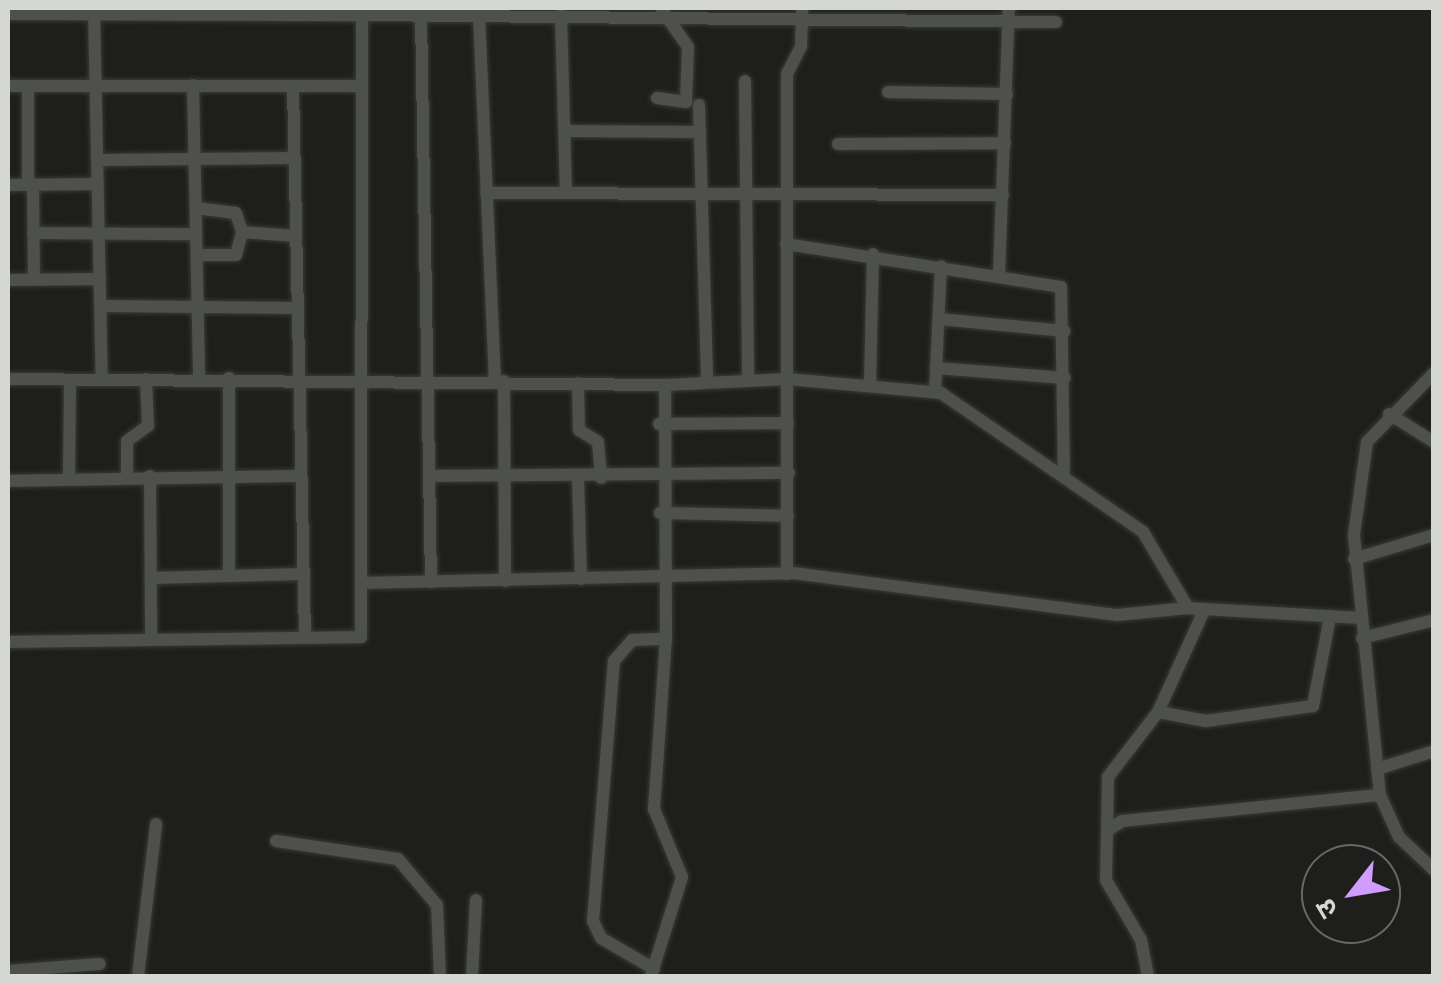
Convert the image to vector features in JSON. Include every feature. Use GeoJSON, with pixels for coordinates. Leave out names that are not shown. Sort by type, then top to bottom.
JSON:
{"type":"FeatureCollection","features":[{"type":"Feature","properties":{"kind":"street"},"geometry":{"type":"LineString","coordinates":[[94,11],[102,380]]}},
{"type":"Feature","properties":{"kind":"street"},"geometry":{"type":"LineString","coordinates":[[8,14],[94,11],[561,15],[582,11],[802,11],[1009,14],[1056,22]]}},
{"type":"Feature","properties":{"kind":"street"},"geometry":{"type":"LineString","coordinates":[[657,98],[686,102],[688,47],[662,11]]}},
{"type":"Feature","properties":{"kind":"street"},"geometry":{"type":"LineString","coordinates":[[787,574],[787,74],[802,11]]}},
{"type":"Feature","properties":{"kind":"street"},"geometry":{"type":"LineString","coordinates":[[8,642],[362,637],[362,86],[356,12]]}},
{"type":"Feature","properties":{"kind":"street"},"geometry":{"type":"LineString","coordinates":[[999,275],[1009,14]]}},
{"type":"Feature","properties":{"kind":"street"},"geometry":{"type":"LineString","coordinates":[[420,15],[432,582]]}},
{"type":"Feature","properties":{"kind":"street"},"geometry":{"type":"LineString","coordinates":[[478,15],[504,479],[505,581]]}},
{"type":"Feature","properties":{"kind":"street"},"geometry":{"type":"LineString","coordinates":[[561,15],[566,191]]}},
{"type":"Feature","properties":{"kind":"street"},"geometry":{"type":"LineString","coordinates":[[745,81],[748,380]]}},
{"type":"Feature","properties":{"kind":"street"},"geometry":{"type":"LineString","coordinates":[[193,85],[199,378]]}},
{"type":"Feature","properties":{"kind":"street"},"geometry":{"type":"LineString","coordinates":[[8,86],[362,86]]}},
{"type":"Feature","properties":{"kind":"street"},"geometry":{"type":"LineString","coordinates":[[28,86],[34,279]]}},
{"type":"Feature","properties":{"kind":"street"},"geometry":{"type":"LineString","coordinates":[[293,86],[305,637]]}},
{"type":"Feature","properties":{"kind":"street"},"geometry":{"type":"LineString","coordinates":[[888,92],[1006,94]]}},
{"type":"Feature","properties":{"kind":"street"},"geometry":{"type":"LineString","coordinates":[[699,104],[706,382]]}},
{"type":"Feature","properties":{"kind":"street"},"geometry":{"type":"LineString","coordinates":[[565,131],[700,132]]}},
{"type":"Feature","properties":{"kind":"street"},"geometry":{"type":"LineString","coordinates":[[838,144],[1005,144]]}},
{"type":"Feature","properties":{"kind":"street"},"geometry":{"type":"LineString","coordinates":[[98,160],[294,158]]}},
{"type":"Feature","properties":{"kind":"street"},"geometry":{"type":"LineString","coordinates":[[8,185],[98,184]]}},
{"type":"Feature","properties":{"kind":"street"},"geometry":{"type":"LineString","coordinates":[[486,192],[702,188],[1002,196]]}},
{"type":"Feature","properties":{"kind":"street"},"geometry":{"type":"LineString","coordinates":[[196,208],[236,213],[242,232],[236,254],[196,255]]}},
{"type":"Feature","properties":{"kind":"street"},"geometry":{"type":"LineString","coordinates":[[242,232],[296,236]]}},
{"type":"Feature","properties":{"kind":"street"},"geometry":{"type":"LineString","coordinates":[[33,233],[196,234]]}},
{"type":"Feature","properties":{"kind":"street"},"geometry":{"type":"LineString","coordinates":[[786,244],[872,254],[1060,287],[1064,331],[1064,471]]}},
{"type":"Feature","properties":{"kind":"street"},"geometry":{"type":"LineString","coordinates":[[870,386],[872,254]]}},
{"type":"Feature","properties":{"kind":"street"},"geometry":{"type":"LineString","coordinates":[[936,392],[941,266]]}},
{"type":"Feature","properties":{"kind":"street"},"geometry":{"type":"LineString","coordinates":[[8,280],[100,279]]}},
{"type":"Feature","properties":{"kind":"street"},"geometry":{"type":"LineString","coordinates":[[101,306],[297,308]]}},
{"type":"Feature","properties":{"kind":"street"},"geometry":{"type":"LineString","coordinates":[[938,319],[1064,331]]}},
{"type":"Feature","properties":{"kind":"street"},"geometry":{"type":"LineString","coordinates":[[936,368],[1064,378]]}},
{"type":"Feature","properties":{"kind":"street"},"geometry":{"type":"LineString","coordinates":[[1434,372],[1389,414],[1367,442],[1354,559],[1380,795],[1399,837],[1434,870]]}},
{"type":"Feature","properties":{"kind":"street"},"geometry":{"type":"LineString","coordinates":[[229,378],[229,576]]}},
{"type":"Feature","properties":{"kind":"street"},"geometry":{"type":"LineString","coordinates":[[8,379],[362,378],[665,385],[788,379],[936,392],[1064,471],[1152,541],[1188,608]]}},
{"type":"Feature","properties":{"kind":"street"},"geometry":{"type":"LineString","coordinates":[[127,476],[127,441],[148,426],[146,379]]}},
{"type":"Feature","properties":{"kind":"street"},"geometry":{"type":"LineString","coordinates":[[68,478],[70,380]]}},
{"type":"Feature","properties":{"kind":"street"},"geometry":{"type":"LineString","coordinates":[[578,383],[580,430],[598,442],[600,478]]}},
{"type":"Feature","properties":{"kind":"street"},"geometry":{"type":"LineString","coordinates":[[665,385],[659,424],[666,639],[654,808],[682,877],[652,973],[600,938],[593,921],[614,661],[632,640],[666,639]]}},
{"type":"Feature","properties":{"kind":"street"},"geometry":{"type":"LineString","coordinates":[[1389,414],[1434,442]]}},
{"type":"Feature","properties":{"kind":"street"},"geometry":{"type":"LineString","coordinates":[[659,424],[788,422]]}},
{"type":"Feature","properties":{"kind":"street"},"geometry":{"type":"LineString","coordinates":[[430,476],[504,479],[789,473]]}},
{"type":"Feature","properties":{"kind":"street"},"geometry":{"type":"LineString","coordinates":[[150,476],[151,638]]}},
{"type":"Feature","properties":{"kind":"street"},"geometry":{"type":"LineString","coordinates":[[8,480],[301,476]]}},
{"type":"Feature","properties":{"kind":"street"},"geometry":{"type":"LineString","coordinates":[[578,478],[581,579]]}},
{"type":"Feature","properties":{"kind":"street"},"geometry":{"type":"LineString","coordinates":[[660,514],[788,516]]}},
{"type":"Feature","properties":{"kind":"street"},"geometry":{"type":"LineString","coordinates":[[1354,559],[1434,535]]}},
{"type":"Feature","properties":{"kind":"street"},"geometry":{"type":"LineString","coordinates":[[151,578],[303,574]]}},
{"type":"Feature","properties":{"kind":"street"},"geometry":{"type":"LineString","coordinates":[[362,583],[787,574],[1116,616],[1188,608],[1202,615],[1359,618]]}},
{"type":"Feature","properties":{"kind":"street"},"geometry":{"type":"LineString","coordinates":[[1148,976],[1141,940],[1106,880],[1108,777],[1158,712],[1202,615]]}},
{"type":"Feature","properties":{"kind":"street"},"geometry":{"type":"LineString","coordinates":[[1158,712],[1206,720],[1313,706],[1330,617]]}},
{"type":"Feature","properties":{"kind":"street"},"geometry":{"type":"LineString","coordinates":[[1362,638],[1434,620]]}},
{"type":"Feature","properties":{"kind":"street"},"geometry":{"type":"LineString","coordinates":[[1377,769],[1434,750]]}},
{"type":"Feature","properties":{"kind":"street"},"geometry":{"type":"LineString","coordinates":[[1107,831],[1122,821],[1380,795]]}},
{"type":"Feature","properties":{"kind":"street"},"geometry":{"type":"LineString","coordinates":[[138,976],[156,824]]}},
{"type":"Feature","properties":{"kind":"street"},"geometry":{"type":"LineString","coordinates":[[276,841],[398,859],[437,905],[440,976]]}},
{"type":"Feature","properties":{"kind":"street"},"geometry":{"type":"LineString","coordinates":[[472,976],[476,900]]}},
{"type":"Feature","properties":{"kind":"street"},"geometry":{"type":"LineString","coordinates":[[8,971],[100,964]]}}]}
